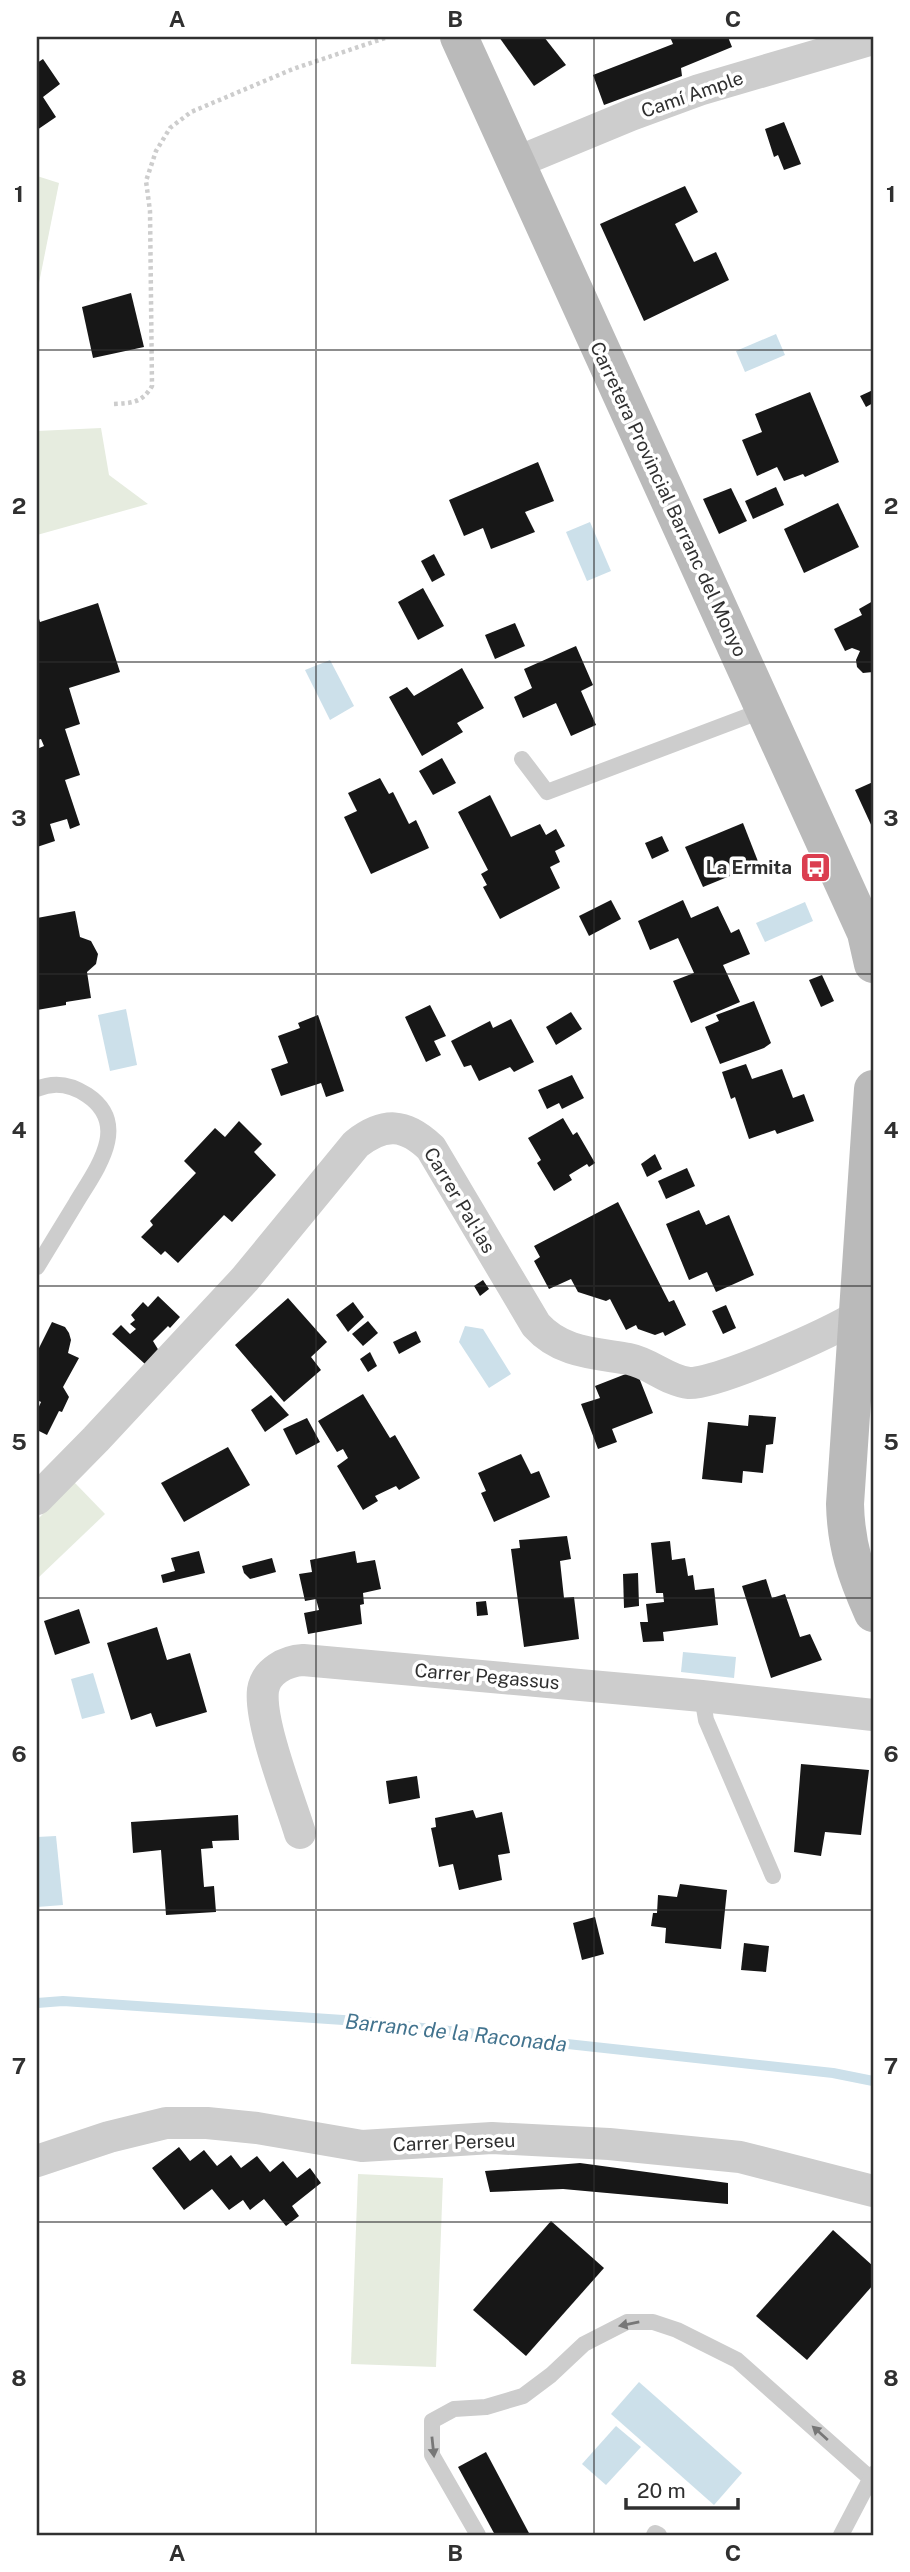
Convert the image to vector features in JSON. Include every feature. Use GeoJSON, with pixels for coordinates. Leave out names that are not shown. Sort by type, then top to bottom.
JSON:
{"type":"FeatureCollection","features":[{"type":"Feature","properties":{"kind":"street","name":"Carretera Provincial Barranc del Monyo"},"geometry":{"type":"LineString","coordinates":[[459,37],[866,933],[873,964]]}},
{"type":"Feature","properties":{"kind":"street","name":"Camí Ample"},"geometry":{"type":"LineString","coordinates":[[515,163],[699,90],[873,39]]}},
{"type":"Feature","properties":{"kind":"street"},"geometry":{"type":"LineString","coordinates":[[870,1595],[849,1553],[845,1534],[845,1504],[873,1089]]}},
{"type":"Feature","properties":{"kind":"street","name":"Carrer Pal·las"},"geometry":{"type":"LineString","coordinates":[[37,1499],[245,1279],[356,1144],[371,1132],[384,1129],[408,1131],[430,1148],[536,1325],[559,1345],[592,1355],[643,1363],[687,1383],[722,1376],[840,1327],[859,1315]]}},
{"type":"Feature","properties":{"kind":"street","name":"Carrer Pegassus"},"geometry":{"type":"LineString","coordinates":[[300,1833],[273,1747],[263,1691],[275,1669],[291,1661],[702,1696],[873,1715]]}},
{"type":"Feature","properties":{"kind":"street","name":"Carrer Perseu"},"geometry":{"type":"LineString","coordinates":[[37,2161],[109,2137],[166,2123],[207,2123],[257,2128],[362,2146],[492,2138],[609,2144],[727,2155],[873,2191]]}},
{"type":"Feature","properties":{"kind":"lane"},"geometry":{"type":"LineString","coordinates":[[522,759],[547,792],[765,709]]}},
{"type":"Feature","properties":{"kind":"lane"},"geometry":{"type":"LineString","coordinates":[[37,1089],[52,1084],[64,1085],[82,1092],[94,1100],[102,1111],[109,1130],[104,1159],[37,1267]]}},
{"type":"Feature","properties":{"kind":"lane"},"geometry":{"type":"LineString","coordinates":[[702,1696],[706,1720],[773,1876]]}},
{"type":"Feature","properties":{"kind":"lane"},"geometry":{"type":"LineString","coordinates":[[478,2535],[432,2455],[432,2421],[454,2409],[486,2407],[523,2396],[551,2375],[584,2344],[627,2322],[653,2322],[677,2330],[737,2360],[872,2476],[841,2535]]}},
{"type":"Feature","properties":{"kind":"path"},"geometry":{"type":"LineString","coordinates":[[114,404],[137,403],[147,395],[152,386],[150,211],[146,181],[156,151],[170,128],[191,112],[242,90],[293,69],[388,37]]}},
{"type":"Feature","properties":{"kind":"shaded area"},"geometry":{"type":"Polygon","coordinates":[[[37,176],[59,183],[37,293],[37,176]]]}},
{"type":"Feature","properties":{"kind":"shaded area"},"geometry":{"type":"Polygon","coordinates":[[[101,428],[109,475],[148,504],[37,535],[37,431],[101,428]]]}},
{"type":"Feature","properties":{"kind":"shaded area"},"geometry":{"type":"Polygon","coordinates":[[[74,1482],[105,1514],[39,1577],[37,1520],[74,1482]]]}},
{"type":"Feature","properties":{"kind":"shaded area"},"geometry":{"type":"Polygon","coordinates":[[[358,2174],[443,2178],[436,2367],[351,2364],[358,2174]]]}},
{"type":"Feature","properties":{"kind":"water"},"geometry":{"type":"Polygon","coordinates":[[[776,334],[785,355],[745,372],[736,351],[776,334]]]}},
{"type":"Feature","properties":{"kind":"water"},"geometry":{"type":"Polygon","coordinates":[[[590,522],[611,571],[587,581],[566,532],[590,522]]]}},
{"type":"Feature","properties":{"kind":"water"},"geometry":{"type":"Polygon","coordinates":[[[330,660],[354,706],[330,720],[305,670],[330,660]]]}},
{"type":"Feature","properties":{"kind":"water"},"geometry":{"type":"Polygon","coordinates":[[[805,902],[813,921],[765,942],[756,923],[805,902]]]}},
{"type":"Feature","properties":{"kind":"water"},"geometry":{"type":"Polygon","coordinates":[[[126,1009],[137,1065],[110,1071],[98,1015],[126,1009]]]}},
{"type":"Feature","properties":{"kind":"water"},"geometry":{"type":"Polygon","coordinates":[[[465,1326],[483,1329],[511,1374],[489,1388],[459,1342],[465,1326]]]}},
{"type":"Feature","properties":{"kind":"water"},"geometry":{"type":"Polygon","coordinates":[[[683,1652],[736,1657],[734,1678],[681,1672],[683,1652]]]}},
{"type":"Feature","properties":{"kind":"water"},"geometry":{"type":"Polygon","coordinates":[[[93,1673],[105,1713],[82,1719],[71,1679],[93,1673]]]}},
{"type":"Feature","properties":{"kind":"water"},"geometry":{"type":"Polygon","coordinates":[[[56,1836],[63,1905],[37,1907],[37,1837],[56,1836]]]}},
{"type":"Feature","properties":{"kind":"water"},"geometry":{"type":"Polygon","coordinates":[[[639,2382],[742,2473],[714,2505],[611,2414],[639,2382]]]}},
{"type":"Feature","properties":{"kind":"water"},"geometry":{"type":"Polygon","coordinates":[[[616,2426],[641,2447],[606,2485],[582,2464],[616,2426]]]}},
{"type":"Feature","properties":{"kind":"building"},"geometry":{"type":"Polygon","coordinates":[[[499,37],[544,37],[566,65],[534,86],[499,37]]]}},
{"type":"Feature","properties":{"kind":"building"},"geometry":{"type":"Polygon","coordinates":[[[670,37],[728,37],[732,47],[681,68],[682,76],[604,105],[593,75],[673,44],[670,37]]]}},
{"type":"Feature","properties":{"kind":"building"},"geometry":{"type":"Polygon","coordinates":[[[43,59],[60,84],[43,97],[56,117],[37,130],[37,63],[43,59]]]}},
{"type":"Feature","properties":{"kind":"building"},"geometry":{"type":"Polygon","coordinates":[[[784,122],[801,164],[784,170],[778,155],[774,157],[765,129],[784,122]]]}},
{"type":"Feature","properties":{"kind":"building"},"geometry":{"type":"Polygon","coordinates":[[[685,186],[698,212],[675,224],[694,262],[716,252],[729,280],[644,321],[600,224],[685,186]]]}},
{"type":"Feature","properties":{"kind":"building"},"geometry":{"type":"Polygon","coordinates":[[[131,293],[144,347],[93,358],[82,307],[131,293]]]}},
{"type":"Feature","properties":{"kind":"building"},"geometry":{"type":"Polygon","coordinates":[[[873,390],[873,403],[866,407],[860,396],[873,390]]]}},
{"type":"Feature","properties":{"kind":"building"},"geometry":{"type":"Polygon","coordinates":[[[810,392],[839,462],[805,477],[803,474],[784,481],[777,467],[757,476],[742,440],[762,432],[755,414],[810,392]]]}},
{"type":"Feature","properties":{"kind":"building"},"geometry":{"type":"Polygon","coordinates":[[[538,462],[554,501],[525,512],[535,532],[491,549],[483,528],[464,536],[449,500],[538,462]]]}},
{"type":"Feature","properties":{"kind":"building"},"geometry":{"type":"Polygon","coordinates":[[[776,487],[784,505],[753,519],[745,501],[776,487]]]}},
{"type":"Feature","properties":{"kind":"building"},"geometry":{"type":"Polygon","coordinates":[[[731,488],[747,521],[719,534],[703,499],[731,488]]]}},
{"type":"Feature","properties":{"kind":"building"},"geometry":{"type":"Polygon","coordinates":[[[838,503],[859,547],[804,573],[784,529],[838,503]]]}},
{"type":"Feature","properties":{"kind":"building"},"geometry":{"type":"Polygon","coordinates":[[[434,554],[445,575],[432,582],[421,561],[434,554]]]}},
{"type":"Feature","properties":{"kind":"building"},"geometry":{"type":"Polygon","coordinates":[[[423,588],[444,626],[418,640],[398,602],[423,588]]]}},
{"type":"Feature","properties":{"kind":"building"},"geometry":{"type":"Polygon","coordinates":[[[873,601],[873,672],[863,673],[857,667],[856,660],[860,651],[852,648],[845,651],[834,629],[862,615],[859,609],[873,601]]]}},
{"type":"Feature","properties":{"kind":"building"},"geometry":{"type":"Polygon","coordinates":[[[98,603],[120,672],[69,688],[80,724],[65,729],[80,775],[65,780],[80,825],[70,829],[67,819],[50,824],[55,841],[37,847],[37,749],[44,746],[41,739],[37,740],[37,612],[40,622],[98,603]]]}},
{"type":"Feature","properties":{"kind":"building"},"geometry":{"type":"Polygon","coordinates":[[[515,623],[525,646],[495,659],[485,635],[515,623]]]}},
{"type":"Feature","properties":{"kind":"building"},"geometry":{"type":"Polygon","coordinates":[[[576,646],[593,685],[581,691],[596,725],[571,736],[556,703],[523,718],[514,697],[532,688],[524,669],[576,646]]]}},
{"type":"Feature","properties":{"kind":"building"},"geometry":{"type":"Polygon","coordinates":[[[462,668],[484,708],[457,723],[463,732],[422,756],[389,697],[407,687],[414,696],[462,668]]]}},
{"type":"Feature","properties":{"kind":"building"},"geometry":{"type":"Polygon","coordinates":[[[442,758],[456,783],[433,795],[419,771],[442,758]]]}},
{"type":"Feature","properties":{"kind":"building"},"geometry":{"type":"Polygon","coordinates":[[[380,778],[389,794],[393,792],[409,824],[416,820],[429,848],[371,874],[344,817],[357,811],[348,793],[380,778]]]}},
{"type":"Feature","properties":{"kind":"building"},"geometry":{"type":"Polygon","coordinates":[[[873,782],[873,829],[855,790],[873,782]]]}},
{"type":"Feature","properties":{"kind":"building"},"geometry":{"type":"Polygon","coordinates":[[[490,795],[511,837],[540,824],[546,835],[556,829],[565,846],[555,851],[560,862],[550,867],[560,888],[500,919],[483,887],[487,885],[481,874],[488,870],[458,812],[490,795]]]}},
{"type":"Feature","properties":{"kind":"building"},"geometry":{"type":"Polygon","coordinates":[[[743,823],[759,864],[703,887],[685,847],[743,823]]]}},
{"type":"Feature","properties":{"kind":"building"},"geometry":{"type":"Polygon","coordinates":[[[662,836],[669,851],[652,859],[645,843],[662,836]]]}},
{"type":"Feature","properties":{"kind":"building"},"geometry":{"type":"Polygon","coordinates":[[[611,900],[621,919],[589,936],[579,916],[611,900]]]}},
{"type":"Feature","properties":{"kind":"building"},"geometry":{"type":"Polygon","coordinates":[[[683,900],[691,918],[718,906],[731,933],[739,929],[750,954],[723,965],[740,1002],[691,1023],[673,981],[694,973],[678,938],[650,950],[638,921],[683,900]]]}},
{"type":"Feature","properties":{"kind":"building"},"geometry":{"type":"Polygon","coordinates":[[[75,911],[80,937],[91,941],[98,954],[96,964],[87,972],[91,998],[37,1010],[37,918],[75,911]]]}},
{"type":"Feature","properties":{"kind":"building"},"geometry":{"type":"Polygon","coordinates":[[[822,975],[834,1001],[821,1007],[809,980],[822,975]]]}},
{"type":"Feature","properties":{"kind":"building"},"geometry":{"type":"Polygon","coordinates":[[[754,1001],[771,1043],[720,1064],[705,1027],[719,1021],[716,1015],[754,1001]]]}},
{"type":"Feature","properties":{"kind":"building"},"geometry":{"type":"Polygon","coordinates":[[[430,1005],[446,1036],[434,1041],[441,1055],[426,1062],[405,1017],[430,1005]]]}},
{"type":"Feature","properties":{"kind":"building"},"geometry":{"type":"Polygon","coordinates":[[[571,1012],[582,1029],[556,1045],[546,1027],[571,1012]]]}},
{"type":"Feature","properties":{"kind":"building"},"geometry":{"type":"Polygon","coordinates":[[[318,1015],[344,1091],[326,1097],[321,1083],[281,1096],[271,1069],[288,1063],[278,1036],[300,1028],[298,1023],[318,1015]]]}},
{"type":"Feature","properties":{"kind":"building"},"geometry":{"type":"Polygon","coordinates":[[[511,1019],[534,1062],[514,1072],[510,1067],[479,1081],[471,1065],[464,1067],[451,1041],[490,1021],[493,1028],[511,1019]]]}},
{"type":"Feature","properties":{"kind":"building"},"geometry":{"type":"Polygon","coordinates":[[[746,1064],[752,1079],[782,1069],[793,1098],[804,1094],[814,1121],[777,1134],[775,1130],[749,1139],[735,1097],[731,1099],[722,1072],[746,1064]]]}},
{"type":"Feature","properties":{"kind":"building"},"geometry":{"type":"Polygon","coordinates":[[[572,1075],[584,1098],[562,1109],[559,1103],[547,1109],[538,1090],[572,1075]]]}},
{"type":"Feature","properties":{"kind":"building"},"geometry":{"type":"Polygon","coordinates":[[[563,1118],[573,1135],[577,1132],[595,1163],[589,1167],[587,1164],[569,1175],[572,1180],[554,1191],[537,1163],[541,1160],[528,1138],[563,1118]]]}},
{"type":"Feature","properties":{"kind":"building"},"geometry":{"type":"Polygon","coordinates":[[[239,1121],[262,1144],[254,1152],[276,1175],[232,1222],[224,1215],[178,1263],[165,1251],[161,1255],[141,1237],[153,1225],[150,1221],[196,1173],[184,1161],[215,1128],[225,1137],[239,1121]]]}},
{"type":"Feature","properties":{"kind":"building"},"geometry":{"type":"Polygon","coordinates":[[[655,1154],[662,1169],[647,1177],[641,1164],[655,1154]]]}},
{"type":"Feature","properties":{"kind":"building"},"geometry":{"type":"Polygon","coordinates":[[[687,1168],[695,1186],[666,1199],[658,1181],[687,1168]]]}},
{"type":"Feature","properties":{"kind":"building"},"geometry":{"type":"Polygon","coordinates":[[[618,1202],[669,1302],[674,1300],[686,1325],[665,1336],[663,1332],[655,1335],[638,1329],[636,1325],[626,1330],[610,1299],[606,1301],[578,1292],[571,1279],[549,1289],[534,1261],[540,1257],[534,1246],[618,1202]]]}},
{"type":"Feature","properties":{"kind":"building"},"geometry":{"type":"Polygon","coordinates":[[[699,1210],[706,1225],[729,1215],[754,1275],[716,1292],[707,1272],[689,1280],[666,1224],[699,1210]]]}},
{"type":"Feature","properties":{"kind":"building"},"geometry":{"type":"Polygon","coordinates":[[[483,1280],[489,1289],[480,1296],[474,1286],[483,1280]]]}},
{"type":"Feature","properties":{"kind":"building"},"geometry":{"type":"Polygon","coordinates":[[[158,1296],[180,1317],[153,1341],[159,1351],[145,1364],[112,1334],[121,1325],[130,1334],[136,1329],[130,1324],[135,1320],[131,1315],[143,1302],[148,1307],[158,1296]]]}},
{"type":"Feature","properties":{"kind":"building"},"geometry":{"type":"Polygon","coordinates":[[[288,1298],[327,1342],[311,1357],[321,1370],[284,1402],[235,1345],[288,1298]]]}},
{"type":"Feature","properties":{"kind":"building"},"geometry":{"type":"Polygon","coordinates":[[[353,1302],[364,1317],[348,1332],[336,1315],[353,1302]]]}},
{"type":"Feature","properties":{"kind":"building"},"geometry":{"type":"Polygon","coordinates":[[[726,1305],[736,1328],[723,1334],[712,1311],[726,1305]]]}},
{"type":"Feature","properties":{"kind":"building"},"geometry":{"type":"Polygon","coordinates":[[[368,1321],[378,1333],[363,1346],[352,1334],[368,1321]]]}},
{"type":"Feature","properties":{"kind":"building"},"geometry":{"type":"Polygon","coordinates":[[[52,1322],[65,1327],[71,1340],[68,1353],[79,1358],[63,1387],[69,1397],[47,1435],[37,1430],[37,1411],[41,1402],[37,1400],[37,1352],[52,1322]]]}},
{"type":"Feature","properties":{"kind":"building"},"geometry":{"type":"Polygon","coordinates":[[[416,1331],[421,1342],[399,1354],[393,1342],[416,1331]]]}},
{"type":"Feature","properties":{"kind":"building"},"geometry":{"type":"Polygon","coordinates":[[[370,1352],[377,1366],[368,1372],[360,1359],[370,1352]]]}},
{"type":"Feature","properties":{"kind":"building"},"geometry":{"type":"Polygon","coordinates":[[[636,1370],[653,1413],[612,1429],[617,1442],[598,1449],[581,1404],[600,1398],[595,1386],[636,1370]]]}},
{"type":"Feature","properties":{"kind":"building"},"geometry":{"type":"Polygon","coordinates":[[[363,1394],[390,1438],[395,1435],[420,1478],[399,1490],[396,1486],[375,1496],[378,1501],[363,1510],[337,1466],[348,1458],[343,1449],[337,1452],[318,1421],[363,1394]]]}},
{"type":"Feature","properties":{"kind":"building"},"geometry":{"type":"Polygon","coordinates":[[[271,1395],[289,1415],[265,1432],[251,1410],[271,1395]]]}},
{"type":"Feature","properties":{"kind":"building"},"geometry":{"type":"Polygon","coordinates":[[[749,1415],[776,1417],[773,1444],[766,1445],[763,1473],[743,1471],[742,1483],[702,1479],[708,1422],[748,1426],[749,1415]]]}},
{"type":"Feature","properties":{"kind":"building"},"geometry":{"type":"Polygon","coordinates":[[[307,1418],[320,1442],[296,1455],[283,1429],[307,1418]]]}},
{"type":"Feature","properties":{"kind":"building"},"geometry":{"type":"Polygon","coordinates":[[[228,1447],[250,1485],[184,1522],[161,1483],[228,1447]]]}},
{"type":"Feature","properties":{"kind":"building"},"geometry":{"type":"Polygon","coordinates":[[[521,1454],[531,1474],[539,1471],[550,1497],[494,1522],[481,1493],[486,1491],[478,1473],[521,1454]]]}},
{"type":"Feature","properties":{"kind":"building"},"geometry":{"type":"Polygon","coordinates":[[[567,1536],[571,1559],[560,1561],[564,1598],[574,1597],[579,1639],[524,1647],[511,1549],[520,1548],[519,1540],[567,1536]]]}},
{"type":"Feature","properties":{"kind":"building"},"geometry":{"type":"Polygon","coordinates":[[[670,1541],[672,1560],[685,1558],[688,1576],[693,1575],[695,1590],[714,1588],[718,1625],[663,1632],[664,1641],[643,1642],[640,1622],[648,1622],[646,1604],[664,1602],[663,1593],[656,1593],[651,1543],[670,1541]]]}},
{"type":"Feature","properties":{"kind":"building"},"geometry":{"type":"Polygon","coordinates":[[[199,1551],[205,1573],[163,1583],[161,1575],[175,1571],[171,1558],[199,1551]]]}},
{"type":"Feature","properties":{"kind":"building"},"geometry":{"type":"Polygon","coordinates":[[[355,1551],[357,1563],[375,1560],[381,1589],[363,1593],[364,1604],[360,1605],[362,1624],[308,1634],[304,1613],[319,1610],[316,1599],[305,1601],[299,1574],[312,1572],[310,1560],[355,1551]]]}},
{"type":"Feature","properties":{"kind":"building"},"geometry":{"type":"Polygon","coordinates":[[[272,1558],[276,1572],[250,1579],[244,1573],[242,1566],[272,1558]]]}},
{"type":"Feature","properties":{"kind":"building"},"geometry":{"type":"Polygon","coordinates":[[[638,1573],[639,1606],[624,1608],[623,1574],[638,1573]]]}},
{"type":"Feature","properties":{"kind":"building"},"geometry":{"type":"Polygon","coordinates":[[[766,1579],[772,1598],[785,1594],[800,1637],[810,1634],[822,1660],[771,1678],[742,1586],[766,1579]]]}},
{"type":"Feature","properties":{"kind":"building"},"geometry":{"type":"Polygon","coordinates":[[[486,1601],[488,1615],[477,1616],[476,1602],[486,1601]]]}},
{"type":"Feature","properties":{"kind":"building"},"geometry":{"type":"Polygon","coordinates":[[[79,1609],[90,1643],[55,1655],[44,1621],[79,1609]]]}},
{"type":"Feature","properties":{"kind":"building"},"geometry":{"type":"Polygon","coordinates":[[[157,1627],[167,1660],[190,1653],[207,1712],[156,1727],[151,1713],[131,1720],[107,1643],[157,1627]]]}},
{"type":"Feature","properties":{"kind":"building"},"geometry":{"type":"Polygon","coordinates":[[[801,1764],[869,1770],[861,1835],[825,1832],[821,1856],[794,1852],[801,1764]]]}},
{"type":"Feature","properties":{"kind":"building"},"geometry":{"type":"Polygon","coordinates":[[[417,1776],[420,1798],[389,1804],[386,1781],[417,1776]]]}},
{"type":"Feature","properties":{"kind":"building"},"geometry":{"type":"Polygon","coordinates":[[[473,1810],[476,1818],[502,1812],[510,1853],[498,1855],[502,1880],[459,1890],[453,1864],[439,1867],[431,1828],[436,1827],[435,1818],[473,1810]]]}},
{"type":"Feature","properties":{"kind":"building"},"geometry":{"type":"Polygon","coordinates":[[[238,1815],[239,1840],[212,1841],[213,1848],[201,1849],[204,1887],[214,1886],[216,1912],[166,1915],[161,1850],[133,1853],[131,1822],[238,1815]]]}},
{"type":"Feature","properties":{"kind":"building"},"geometry":{"type":"Polygon","coordinates":[[[680,1884],[727,1890],[721,1949],[665,1943],[666,1928],[651,1926],[653,1913],[657,1913],[658,1895],[677,1897],[680,1884]]]}},
{"type":"Feature","properties":{"kind":"building"},"geometry":{"type":"Polygon","coordinates":[[[595,1917],[604,1954],[582,1960],[573,1923],[595,1917]]]}},
{"type":"Feature","properties":{"kind":"building"},"geometry":{"type":"Polygon","coordinates":[[[744,1943],[769,1946],[766,1972],[741,1970],[744,1943]]]}},
{"type":"Feature","properties":{"kind":"building"},"geometry":{"type":"Polygon","coordinates":[[[179,2147],[190,2161],[204,2150],[217,2166],[231,2155],[241,2168],[257,2156],[270,2172],[283,2161],[297,2178],[310,2168],[321,2183],[292,2206],[299,2216],[286,2226],[264,2199],[250,2210],[243,2200],[229,2210],[212,2189],[184,2210],[152,2168],[179,2147]]]}},
{"type":"Feature","properties":{"kind":"building"},"geometry":{"type":"Polygon","coordinates":[[[580,2163],[728,2183],[728,2204],[563,2189],[490,2192],[485,2171],[580,2163]]]}},
{"type":"Feature","properties":{"kind":"building"},"geometry":{"type":"Polygon","coordinates":[[[551,2221],[604,2268],[526,2356],[473,2310],[551,2221]]]}},
{"type":"Feature","properties":{"kind":"building"},"geometry":{"type":"Polygon","coordinates":[[[833,2230],[873,2266],[873,2285],[807,2360],[756,2316],[833,2230]]]}},
{"type":"Feature","properties":{"kind":"building"},"geometry":{"type":"Polygon","coordinates":[[[486,2452],[530,2535],[495,2535],[458,2467],[486,2452]]]}},
{"type":"Feature","properties":{"kind":"waterway","name":"Barranc de la Raconada"},"geometry":{"type":"LineString","coordinates":[[37,2003],[63,2001],[358,2021],[833,2073],[873,2081]]}},
{"type":"Feature","properties":{"kind":"place","name":"La Ermita"},"geometry":{"type":"Point","coordinates":[815,867]}}]}
